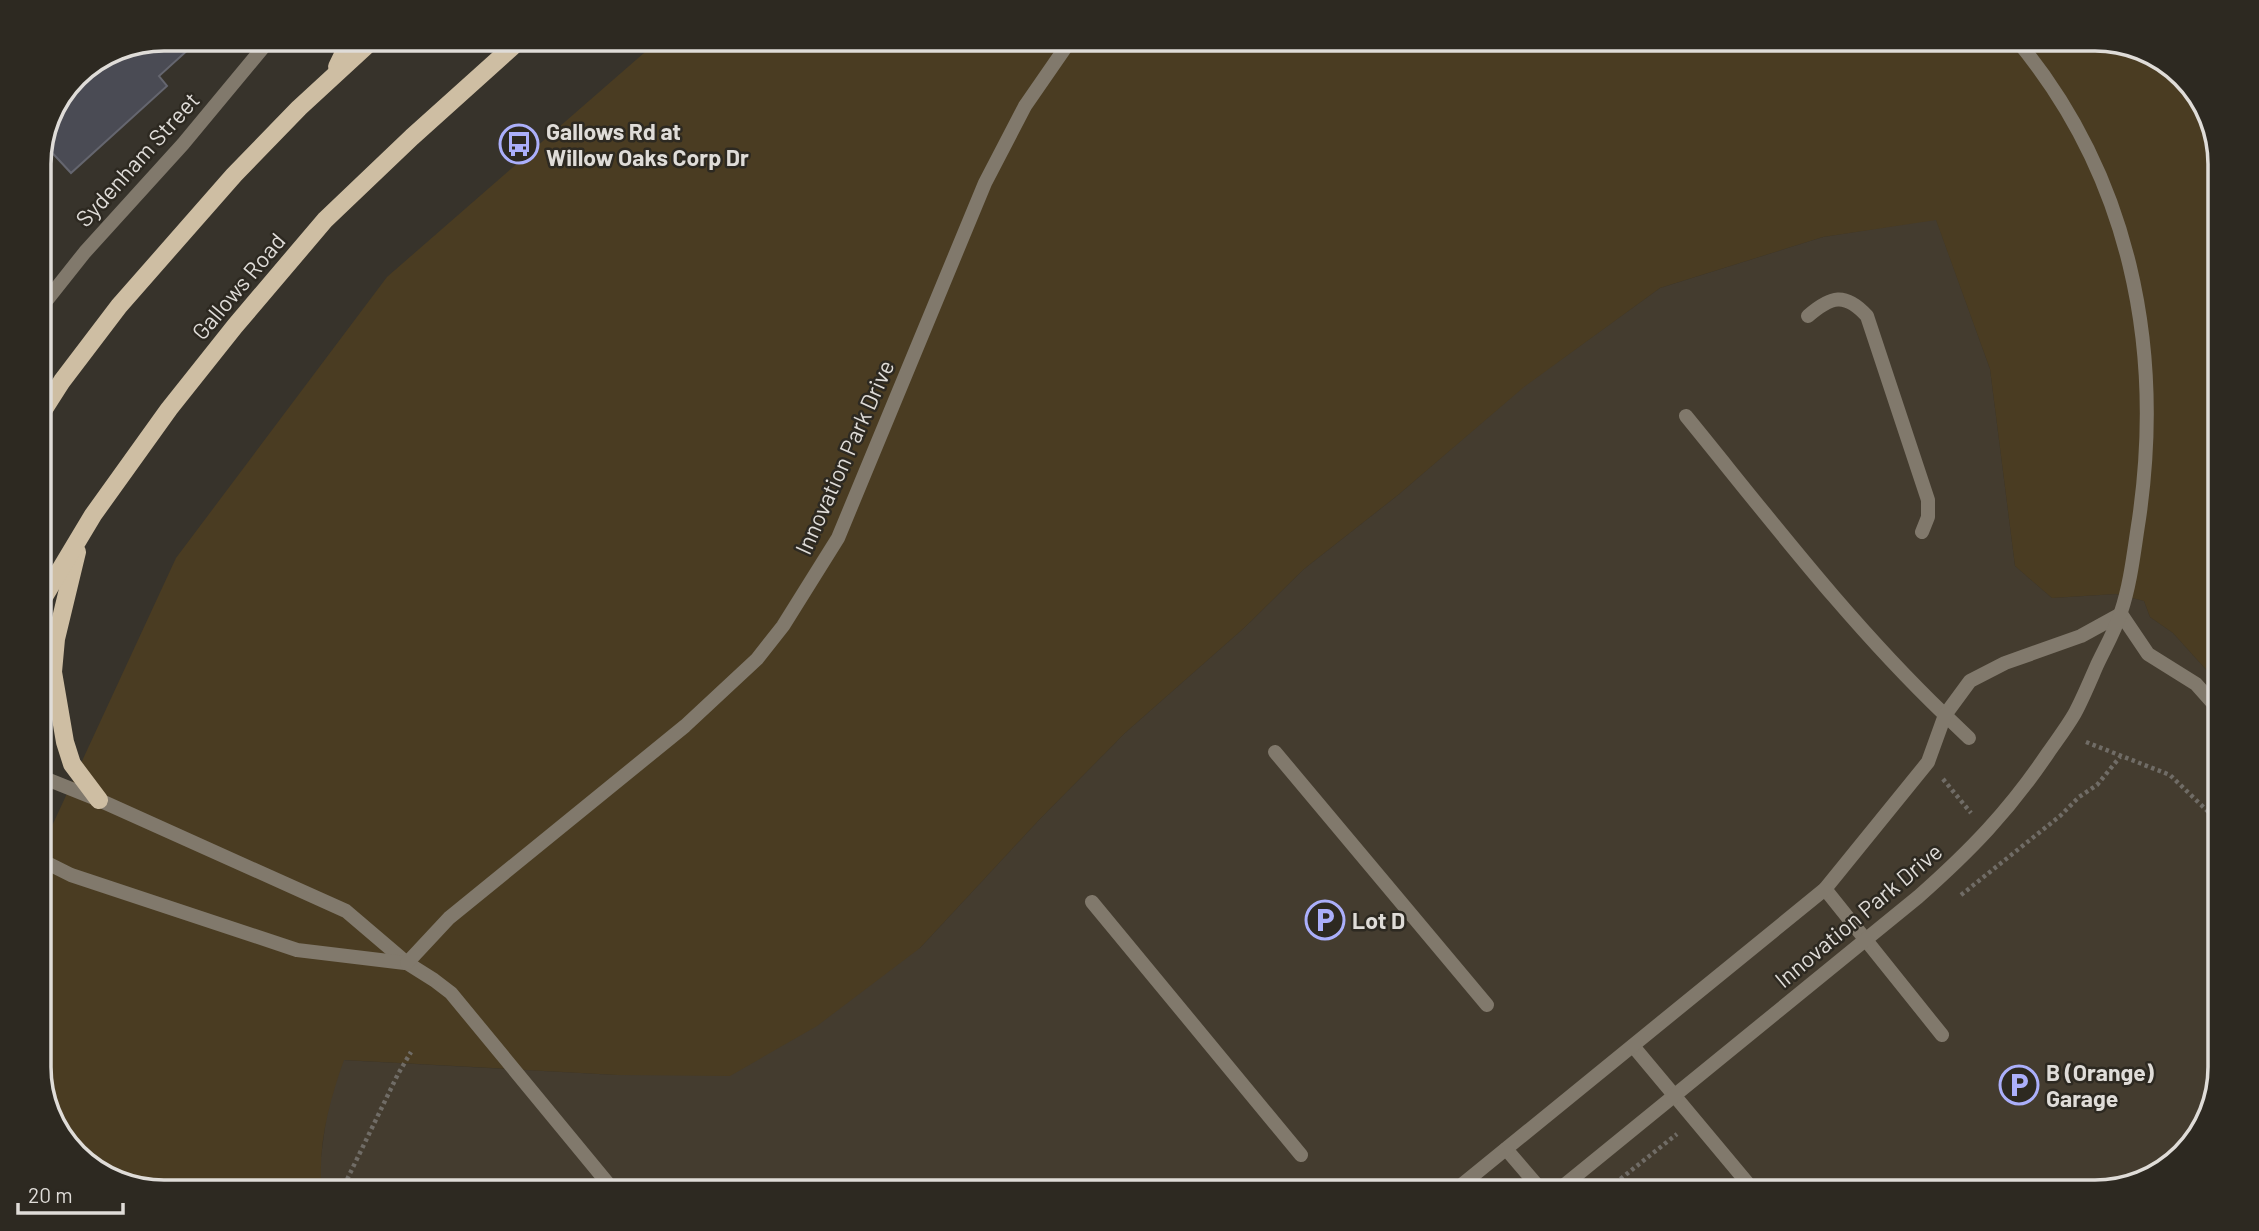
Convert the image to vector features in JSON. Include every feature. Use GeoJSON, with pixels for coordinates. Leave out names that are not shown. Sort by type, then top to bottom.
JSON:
{"type":"FeatureCollection","features":[{"type":"Feature","properties":{"kind":"main road"},"geometry":{"type":"LineString","coordinates":[[330,80],[344,51]]}},
{"type":"Feature","properties":{"kind":"main road"},"geometry":{"type":"LineString","coordinates":[[51,398],[119,306],[259,148],[361,51]]}},
{"type":"Feature","properties":{"kind":"main road","name":"Gallows Road"},"geometry":{"type":"LineString","coordinates":[[51,585],[80,535],[169,410],[235,326],[325,220],[499,51]]}},
{"type":"Feature","properties":{"kind":"main road"},"geometry":{"type":"LineString","coordinates":[[80,535],[56,639],[53,672],[65,742],[72,764],[99,800]]}},
{"type":"Feature","properties":{"kind":"street","name":"Sydenham Street"},"geometry":{"type":"LineString","coordinates":[[51,295],[85,252],[183,144],[260,51]]}},
{"type":"Feature","properties":{"kind":"street","name":"Innovation Park Drive"},"geometry":{"type":"LineString","coordinates":[[407,963],[449,918],[685,726],[757,659],[783,626],[838,538],[985,183],[1025,107],[1063,51]]}},
{"type":"Feature","properties":{"kind":"street","name":"Innovation Park Drive"},"geometry":{"type":"LineString","coordinates":[[1571,1180],[1937,880],[1988,832],[2030,780],[2075,714],[2121,614],[2142,496],[2147,426],[2144,353],[2136,288],[2120,225],[2095,165],[2066,107],[2026,51]]}},
{"type":"Feature","properties":{"kind":"street"},"geometry":{"type":"LineString","coordinates":[[1808,316],[1825,302],[1836,299],[1856,304],[1867,316],[1928,500],[1928,517],[1922,532]]}},
{"type":"Feature","properties":{"kind":"street"},"geometry":{"type":"LineString","coordinates":[[1686,416],[1836,601],[1898,670],[1969,738]]}},
{"type":"Feature","properties":{"kind":"street","name":"Innovation Park Drive"},"geometry":{"type":"LineString","coordinates":[[1468,1180],[1825,889],[1928,762],[1945,715],[1970,681],[2005,663],[2081,636],[2121,614]]}},
{"type":"Feature","properties":{"kind":"street"},"geometry":{"type":"LineString","coordinates":[[2121,614],[2148,653],[2196,684],[2208,698]]}},
{"type":"Feature","properties":{"kind":"street"},"geometry":{"type":"LineString","coordinates":[[1275,752],[1487,1005]]}},
{"type":"Feature","properties":{"kind":"street"},"geometry":{"type":"LineString","coordinates":[[51,781],[346,911],[407,963],[451,993],[605,1180]]}},
{"type":"Feature","properties":{"kind":"street"},"geometry":{"type":"LineString","coordinates":[[51,865],[71,875],[297,950],[407,963]]}},
{"type":"Feature","properties":{"kind":"street"},"geometry":{"type":"LineString","coordinates":[[1825,889],[1942,1035]]}},
{"type":"Feature","properties":{"kind":"street"},"geometry":{"type":"LineString","coordinates":[[1092,902],[1301,1155]]}},
{"type":"Feature","properties":{"kind":"street"},"geometry":{"type":"LineString","coordinates":[[1633,1046],[1745,1180]]}},
{"type":"Feature","properties":{"kind":"street"},"geometry":{"type":"LineString","coordinates":[[1506,1149],[1533,1180]]}},
{"type":"Feature","properties":{"kind":"path"},"geometry":{"type":"LineString","coordinates":[[2064,730],[2120,757],[2170,775],[2208,811]]}},
{"type":"Feature","properties":{"kind":"path"},"geometry":{"type":"LineString","coordinates":[[1928,762],[2010,854],[2097,785],[2120,757]]}},
{"type":"Feature","properties":{"kind":"path"},"geometry":{"type":"LineString","coordinates":[[348,1180],[411,1052]]}},
{"type":"Feature","properties":{"kind":"shaded area"},"geometry":{"type":"Polygon","coordinates":[[[646,51],[2095,51],[2125,55],[2158,70],[2180,89],[2197,114],[2208,156],[2208,672],[2173,633],[2150,617],[2144,601],[2116,594],[2052,598],[2015,566],[1990,369],[1936,220],[1823,237],[1660,288],[1524,387],[1398,495],[1304,569],[1244,628],[1125,733],[1038,821],[920,948],[817,1026],[730,1076],[617,1075],[344,1060],[326,1125],[321,1158],[321,1180],[164,1180],[134,1176],[101,1161],[79,1142],[62,1117],[53,1089],[51,828],[176,558],[387,277],[646,51]]]}},
{"type":"Feature","properties":{"kind":"shaded area"},"geometry":{"type":"Polygon","coordinates":[[[1936,219],[1990,369],[2015,566],[2052,598],[2116,594],[2144,601],[2150,617],[2173,633],[2208,672],[2207,1082],[2197,1117],[2189,1130],[2170,1152],[2158,1161],[2139,1172],[2095,1180],[320,1180],[328,1104],[343,1060],[617,1075],[920,948],[1038,821],[1125,733],[1244,628],[1304,569],[1398,495],[1523,387],[1660,288],[1823,237],[1936,219]]]}},
{"type":"Feature","properties":{"kind":"building"},"geometry":{"type":"Polygon","coordinates":[[[187,51],[159,76],[167,86],[71,173],[52,152],[62,114],[86,82],[107,66],[127,57],[149,52],[187,51]]]}},
{"type":"Feature","properties":{"kind":"place","name":"Gallows Rd at Willow Oaks Corp Dr"},"geometry":{"type":"Point","coordinates":[519,144]}},
{"type":"Feature","properties":{"kind":"place","name":"Lot D"},"geometry":{"type":"Point","coordinates":[1325,920]}},
{"type":"Feature","properties":{"kind":"place","name":"B (Orange) Garage"},"geometry":{"type":"Point","coordinates":[2019,1085]}}]}
